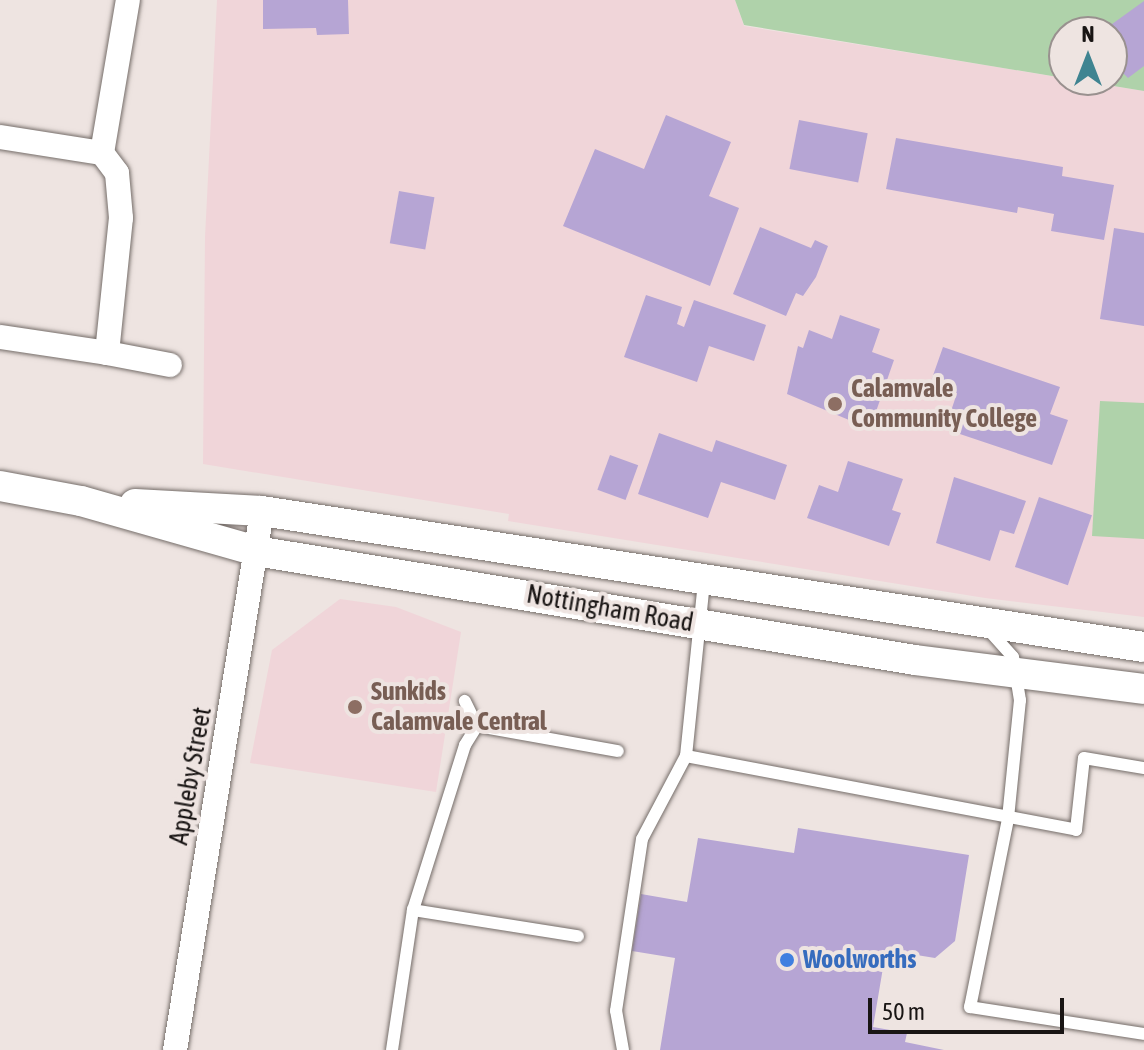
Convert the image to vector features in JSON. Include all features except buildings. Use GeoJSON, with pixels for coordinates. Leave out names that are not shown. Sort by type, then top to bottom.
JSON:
{"type":"FeatureCollection","features":[{"type":"Feature","properties":{"kind":"street"},"geometry":{"type":"LineString","coordinates":[[102,153],[128,0]]}},
{"type":"Feature","properties":{"kind":"street"},"geometry":{"type":"LineString","coordinates":[[0,137],[102,153],[117,173],[121,218],[107,353]]}},
{"type":"Feature","properties":{"kind":"street"},"geometry":{"type":"LineString","coordinates":[[0,337],[170,365]]}},
{"type":"Feature","properties":{"kind":"street","name":"Nottingham Road"},"geometry":{"type":"LineString","coordinates":[[0,486],[81,501],[256,551],[1020,676],[1144,689]]}},
{"type":"Feature","properties":{"kind":"street","name":"Nottingham Road"},"geometry":{"type":"LineString","coordinates":[[81,501],[262,511],[985,626],[1144,647]]}},
{"type":"Feature","properties":{"kind":"street","name":"Appleby Street"},"geometry":{"type":"LineString","coordinates":[[175,1050],[262,511]]}},
{"type":"Feature","properties":{"kind":"lane"},"geometry":{"type":"LineString","coordinates":[[623,1050],[616,1011],[642,839],[686,756],[704,581]]}},
{"type":"Feature","properties":{"kind":"lane"},"geometry":{"type":"LineString","coordinates":[[985,626],[1013,657],[1020,676],[1008,819],[970,1007],[1144,1034]]}},
{"type":"Feature","properties":{"kind":"lane"},"geometry":{"type":"LineString","coordinates":[[465,701],[477,726]]}},
{"type":"Feature","properties":{"kind":"lane"},"geometry":{"type":"LineString","coordinates":[[477,726],[618,751]]}},
{"type":"Feature","properties":{"kind":"lane"},"geometry":{"type":"LineString","coordinates":[[392,1050],[413,910],[465,745],[477,726]]}},
{"type":"Feature","properties":{"kind":"lane"},"geometry":{"type":"LineString","coordinates":[[686,756],[1076,830],[1084,758],[1144,768]]}},
{"type":"Feature","properties":{"kind":"lane"},"geometry":{"type":"LineString","coordinates":[[413,910],[578,936]]}},
{"type":"Feature","properties":{"kind":"shaded area","name":"Calamvale Community College"},"geometry":{"type":"Polygon","coordinates":[[[217,0],[735,0],[744,26],[1048,75],[1048,96],[1128,96],[1128,88],[1144,91],[1144,617],[985,598],[508,521],[509,514],[203,464],[205,237],[217,0]]]}},
{"type":"Feature","properties":{"kind":"shaded area","name":"Sunkids Calamvale Central"},"geometry":{"type":"Polygon","coordinates":[[[340,599],[396,607],[461,632],[436,792],[250,763],[272,650],[340,599]]]}},
{"type":"Feature","properties":{"kind":"green space"},"geometry":{"type":"Polygon","coordinates":[[[735,0],[1144,0],[1144,91],[1128,88],[1128,16],[1048,16],[1048,75],[744,25],[735,0]]]}},
{"type":"Feature","properties":{"kind":"green space"},"geometry":{"type":"Polygon","coordinates":[[[1100,401],[1144,403],[1144,539],[1092,536],[1100,401]]]}},
{"type":"Feature","properties":{"kind":"place","name":"Calamvale Community College"},"geometry":{"type":"Point","coordinates":[835,404]}},
{"type":"Feature","properties":{"kind":"place","name":"Sunkids Calamvale Central"},"geometry":{"type":"Point","coordinates":[355,707]}},
{"type":"Feature","properties":{"kind":"place","name":"Woolworths"},"geometry":{"type":"Point","coordinates":[787,960]}}]}
